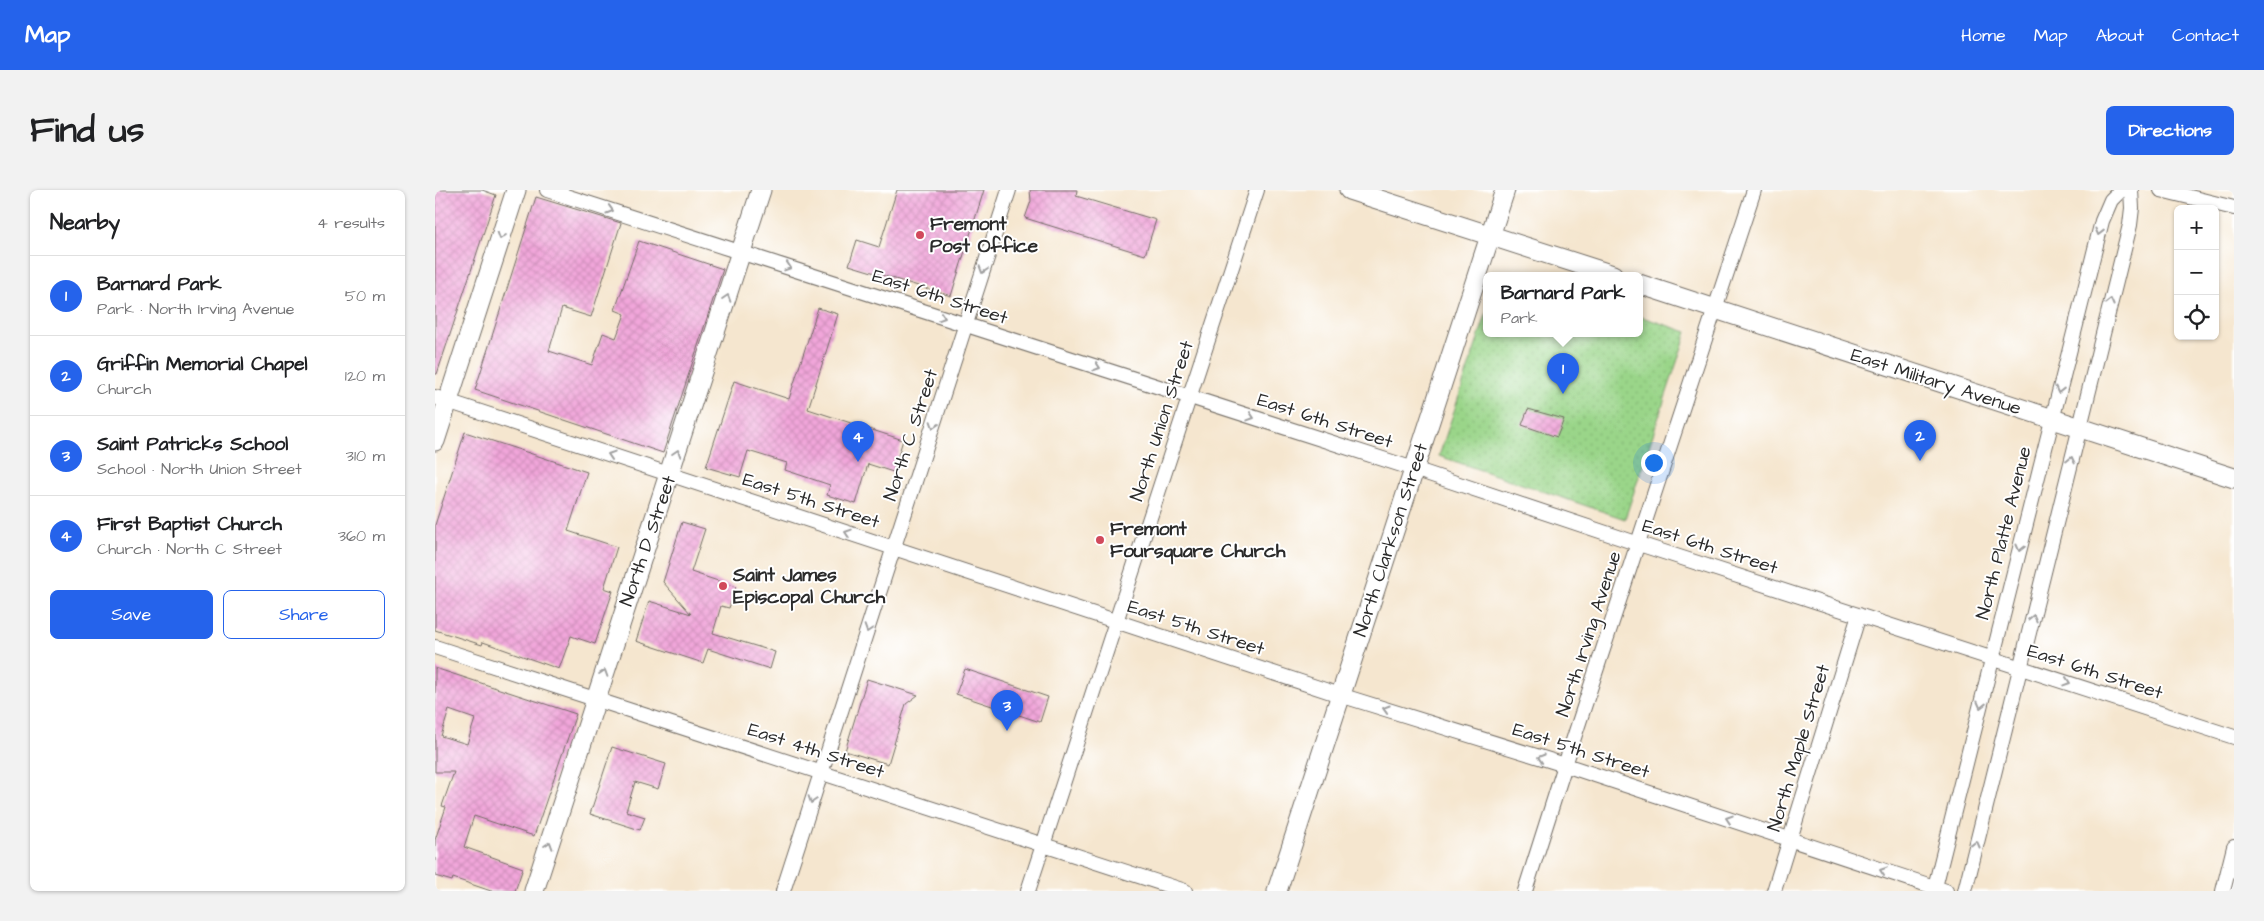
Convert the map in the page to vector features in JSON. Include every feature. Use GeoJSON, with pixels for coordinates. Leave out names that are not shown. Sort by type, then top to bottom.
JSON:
{"type":"FeatureCollection","features":[{"type":"Feature","properties":{"kind":"main road"},"geometry":{"type":"LineString","coordinates":[[435,441],[442,399],[516,190]]}},
{"type":"Feature","properties":{"kind":"main road","name":"North D Street"},"geometry":{"type":"LineString","coordinates":[[534,891],[761,190]]}},
{"type":"Feature","properties":{"kind":"main road"},"geometry":{"type":"LineString","coordinates":[[1349,190],[1604,272]]}},
{"type":"Feature","properties":{"kind":"main road","name":"North Clarkson Street"},"geometry":{"type":"LineString","coordinates":[[1277,891],[1505,190]]}},
{"type":"Feature","properties":{"kind":"main road","name":"East Military Avenue"},"geometry":{"type":"LineString","coordinates":[[1643,285],[2234,478]]}},
{"type":"Feature","properties":{"kind":"street","name":"East 6th Street"},"geometry":{"type":"LineString","coordinates":[[547,190],[1414,469],[2234,737]]}},
{"type":"Feature","properties":{"kind":"street","name":"North C Street"},"geometry":{"type":"LineString","coordinates":[[783,891],[1009,190]]}},
{"type":"Feature","properties":{"kind":"street","name":"North Union Street"},"geometry":{"type":"LineString","coordinates":[[1028,891],[1257,190]]}},
{"type":"Feature","properties":{"kind":"street","name":"North Irving Avenue"},"geometry":{"type":"LineString","coordinates":[[1525,891],[1754,190]]}},
{"type":"Feature","properties":{"kind":"street","name":"North Platte Avenue"},"geometry":{"type":"LineString","coordinates":[[1938,890],[2051,419],[2101,221],[2111,200],[2121,190]]}},
{"type":"Feature","properties":{"kind":"street"},"geometry":{"type":"LineString","coordinates":[[1965,891],[2129,225],[2132,208],[2131,190]]}},
{"type":"Feature","properties":{"kind":"street"},"geometry":{"type":"LineString","coordinates":[[2161,190],[2234,208]]}},
{"type":"Feature","properties":{"kind":"street","name":"East 5th Street"},"geometry":{"type":"LineString","coordinates":[[442,399],[1340,695],[1565,765],[1938,890]]}},
{"type":"Feature","properties":{"kind":"street","name":"North Maple Street"},"geometry":{"type":"LineString","coordinates":[[1774,891],[1859,615]]}},
{"type":"Feature","properties":{"kind":"street","name":"East 4th Street"},"geometry":{"type":"LineString","coordinates":[[435,647],[1185,891]]}},
{"type":"Feature","properties":{"kind":"street"},"geometry":{"type":"LineString","coordinates":[[2223,891],[2234,847]]}},
{"type":"Feature","properties":{"kind":"green space"},"geometry":{"type":"Polygon","coordinates":[[[1643,317],[1687,332],[1625,519],[1439,456],[1483,324],[1483,337],[1643,337],[1643,317]]]}},
{"type":"Feature","properties":{"kind":"building"},"geometry":{"type":"Polygon","coordinates":[[[435,190],[482,190],[496,195],[437,374],[435,374],[435,190]]]}},
{"type":"Feature","properties":{"kind":"building"},"geometry":{"type":"Polygon","coordinates":[[[897,190],[984,190],[951,296],[849,265],[857,240],[879,247],[897,190]]]}},
{"type":"Feature","properties":{"kind":"building"},"geometry":{"type":"Polygon","coordinates":[[[1030,190],[1077,190],[1076,196],[1156,220],[1145,255],[1025,218],[1031,201],[1030,190]]]}},
{"type":"Feature","properties":{"kind":"building"},"geometry":{"type":"Polygon","coordinates":[[[536,197],[621,223],[591,317],[562,308],[549,351],[592,365],[603,333],[616,338],[625,314],[615,310],[639,241],[723,269],[663,453],[475,390],[536,197]]]}},
{"type":"Feature","properties":{"kind":"building"},"geometry":{"type":"Polygon","coordinates":[[[818,308],[838,314],[808,409],[903,440],[893,472],[868,464],[856,504],[827,495],[830,485],[785,470],[787,463],[748,451],[740,477],[706,467],[734,381],[789,399],[818,308]]]}},
{"type":"Feature","properties":{"kind":"building"},"geometry":{"type":"Polygon","coordinates":[[[1528,409],[1564,419],[1557,437],[1522,425],[1528,409]]]}},
{"type":"Feature","properties":{"kind":"building"},"geometry":{"type":"Polygon","coordinates":[[[465,432],[587,472],[568,531],[617,547],[604,588],[613,591],[595,644],[571,636],[559,669],[483,642],[482,645],[435,630],[435,525],[465,432]]]}},
{"type":"Feature","properties":{"kind":"building"},"geometry":{"type":"Polygon","coordinates":[[[682,522],[705,529],[691,572],[736,587],[729,608],[721,606],[713,633],[775,652],[770,669],[708,649],[703,663],[636,641],[649,601],[691,614],[663,582],[682,522]]]}},
{"type":"Feature","properties":{"kind":"building"},"geometry":{"type":"Polygon","coordinates":[[[435,668],[576,714],[534,836],[474,816],[464,847],[523,868],[515,891],[491,891],[453,878],[452,881],[435,876],[435,840],[446,807],[442,806],[454,772],[435,772],[435,668]],[[449,710],[441,736],[467,744],[475,719],[449,710]]]}},
{"type":"Feature","properties":{"kind":"building"},"geometry":{"type":"Polygon","coordinates":[[[965,669],[1048,697],[1040,722],[956,694],[965,669]]]}},
{"type":"Feature","properties":{"kind":"building"},"geometry":{"type":"Polygon","coordinates":[[[867,679],[918,695],[906,704],[888,764],[845,751],[867,679]]]}},
{"type":"Feature","properties":{"kind":"building"},"geometry":{"type":"Polygon","coordinates":[[[612,747],[666,764],[658,789],[635,782],[626,811],[645,817],[640,830],[590,814],[612,747]]]}},
{"type":"Feature","properties":{"kind":"place","name":"Fremont Post Office"},"geometry":{"type":"Point","coordinates":[920,235]}},
{"type":"Feature","properties":{"kind":"place","name":"Barnard Park"},"geometry":{"type":"Point","coordinates":[1563,394]}},
{"type":"Feature","properties":{"kind":"place","name":"Griffin Memorial Chapel"},"geometry":{"type":"Point","coordinates":[1920,461]}},
{"type":"Feature","properties":{"kind":"place","name":"First Baptist Church"},"geometry":{"type":"Point","coordinates":[858,462]}},
{"type":"Feature","properties":{"kind":"place","name":"Fremont Foursquare Church"},"geometry":{"type":"Point","coordinates":[1100,540]}},
{"type":"Feature","properties":{"kind":"place","name":"Saint James Episcopal Church"},"geometry":{"type":"Point","coordinates":[723,586]}},
{"type":"Feature","properties":{"kind":"place","name":"Saint Patricks School"},"geometry":{"type":"Point","coordinates":[1007,731]}}]}
